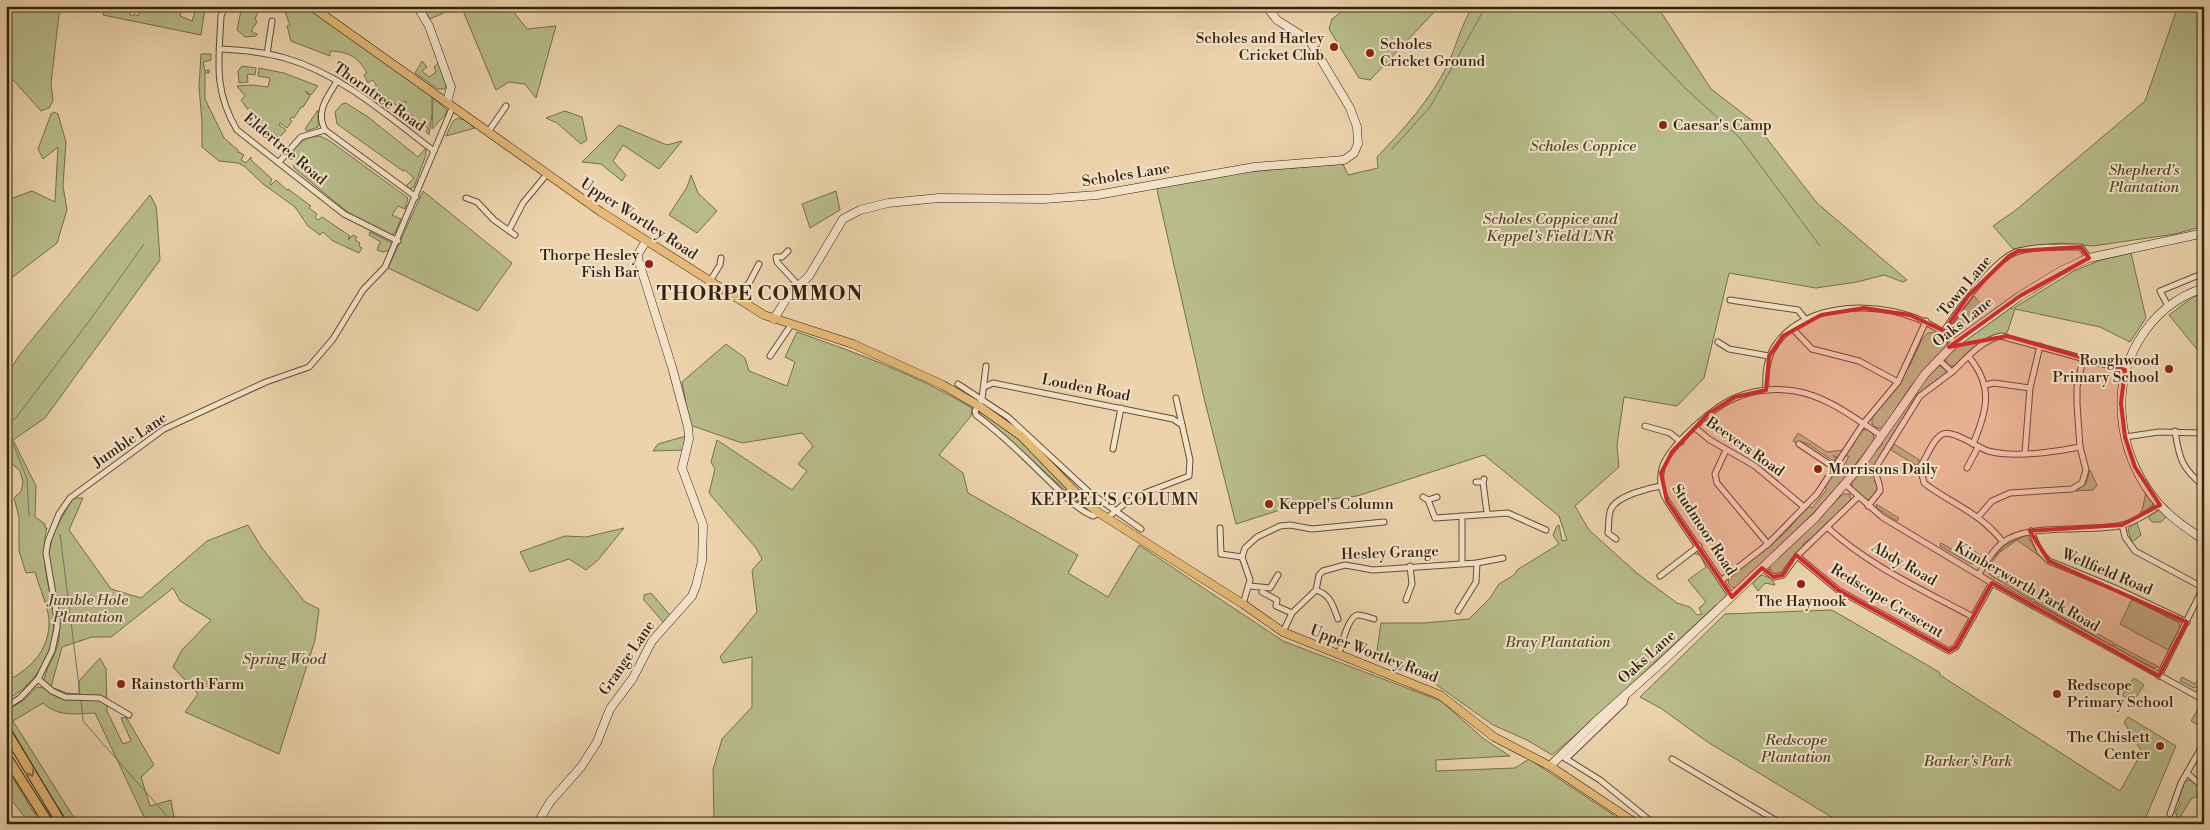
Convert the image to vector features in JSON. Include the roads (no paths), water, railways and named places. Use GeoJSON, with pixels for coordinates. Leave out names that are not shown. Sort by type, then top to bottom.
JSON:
{"type":"FeatureCollection","features":[{"type":"Feature","properties":{"kind":"highway"},"geometry":{"type":"LineString","coordinates":[[6,731],[62,824]]}},
{"type":"Feature","properties":{"kind":"highway"},"geometry":{"type":"LineString","coordinates":[[6,756],[49,824]]}},
{"type":"Feature","properties":{"kind":"main road","name":"Upper Wortley Road"},"geometry":{"type":"LineString","coordinates":[[311,6],[547,174],[646,241],[736,298],[774,319],[853,344],[980,402],[1021,436],[1085,502],[1099,513],[1243,604],[1283,632],[1440,694],[1494,736],[1550,766],[1637,824]]}},
{"type":"Feature","properties":{"kind":"street","name":"Eldertree Road"},"geometry":{"type":"LineString","coordinates":[[225,6],[221,16],[220,87],[228,115],[237,130],[344,214],[398,241]]}},
{"type":"Feature","properties":{"kind":"street"},"geometry":{"type":"LineString","coordinates":[[417,6],[429,26],[451,87],[450,104]]}},
{"type":"Feature","properties":{"kind":"street","name":"Scholes Lane"},"geometry":{"type":"LineString","coordinates":[[774,319],[788,296],[809,276],[843,219],[860,210],[888,202],[939,198],[1044,199],[1097,195],[1254,167],[1344,160],[1354,153],[1358,144],[1357,127],[1350,108],[1310,41],[1277,20],[1266,6]]}},
{"type":"Feature","properties":{"kind":"street"},"geometry":{"type":"LineString","coordinates":[[267,54],[272,21]]}},
{"type":"Feature","properties":{"kind":"street","name":"Thorntree Road"},"geometry":{"type":"LineString","coordinates":[[220,49],[267,54],[299,62],[337,80],[434,151]]}},
{"type":"Feature","properties":{"kind":"street"},"geometry":{"type":"LineString","coordinates":[[337,80],[321,108],[321,120],[325,130],[416,197]]}},
{"type":"Feature","properties":{"kind":"street","name":"Jumble Lane"},"geometry":{"type":"LineString","coordinates":[[8,706],[20,698],[38,680],[51,656],[57,628],[57,616],[46,564],[48,540],[59,514],[70,498],[164,429],[266,382],[309,367],[333,339],[363,290],[379,275],[398,241],[434,151],[450,104]]}},
{"type":"Feature","properties":{"kind":"street"},"geometry":{"type":"LineString","coordinates":[[488,132],[506,106]]}},
{"type":"Feature","properties":{"kind":"street"},"geometry":{"type":"LineString","coordinates":[[279,162],[301,137],[325,130]]}},
{"type":"Feature","properties":{"kind":"street"},"geometry":{"type":"LineString","coordinates":[[509,230],[523,203],[547,174]]}},
{"type":"Feature","properties":{"kind":"street"},"geometry":{"type":"LineString","coordinates":[[466,198],[477,202],[494,220],[515,235]]}},
{"type":"Feature","properties":{"kind":"street","name":"Oaks Lane"},"geometry":{"type":"LineString","coordinates":[[1550,766],[1563,757],[1627,693],[1816,517],[1845,484],[1882,436],[1909,394],[1953,345],[2020,296],[2061,271],[2089,258],[2204,233]]}},
{"type":"Feature","properties":{"kind":"street","name":"Grange Lane"},"geometry":{"type":"LineString","coordinates":[[537,824],[550,802],[582,767],[597,742],[610,709],[633,678],[652,640],[692,596],[702,561],[703,525],[682,468],[689,439],[688,427],[672,367],[638,259],[638,254],[646,241]]}},
{"type":"Feature","properties":{"kind":"street","name":"Town Lane"},"geometry":{"type":"LineString","coordinates":[[1944,331],[1968,296],[1999,264],[2018,251],[2080,246],[2089,258]]}},
{"type":"Feature","properties":{"kind":"street"},"geometry":{"type":"LineString","coordinates":[[788,251],[782,257],[776,257],[777,262],[798,286]]}},
{"type":"Feature","properties":{"kind":"street"},"geometry":{"type":"LineString","coordinates":[[710,281],[722,258]]}},
{"type":"Feature","properties":{"kind":"street"},"geometry":{"type":"LineString","coordinates":[[736,298],[749,284],[759,264]]}},
{"type":"Feature","properties":{"kind":"street"},"geometry":{"type":"LineString","coordinates":[[2168,306],[2160,291],[2204,273]]}},
{"type":"Feature","properties":{"kind":"street"},"geometry":{"type":"LineString","coordinates":[[2204,288],[2189,292],[2168,306],[2143,334],[2125,370],[2121,403],[2125,437],[2135,467],[2146,487],[2160,505],[2183,526],[2204,540]]}},
{"type":"Feature","properties":{"kind":"street"},"geometry":{"type":"LineString","coordinates":[[1730,300],[1798,310],[1806,320]]}},
{"type":"Feature","properties":{"kind":"street"},"geometry":{"type":"LineString","coordinates":[[1766,390],[1765,378],[1769,356],[1777,342],[1792,328],[1806,320],[1833,312],[1864,308],[1894,311],[1926,321],[1944,331],[1953,345]]}},
{"type":"Feature","properties":{"kind":"street","name":"Oaks Lane"},"geometry":{"type":"LineString","coordinates":[[1722,580],[1768,544],[1817,494],[1863,424],[1898,382],[1926,321]]}},
{"type":"Feature","properties":{"kind":"street"},"geometry":{"type":"LineString","coordinates":[[770,356],[791,325]]}},
{"type":"Feature","properties":{"kind":"street"},"geometry":{"type":"LineString","coordinates":[[1792,328],[1812,349],[1859,360],[1898,382]]}},
{"type":"Feature","properties":{"kind":"street"},"geometry":{"type":"LineString","coordinates":[[1868,506],[1880,490],[1879,482],[1875,475],[1876,467],[1913,405],[1927,389],[1952,372],[1993,337],[2000,336],[2040,346],[2125,370]]}},
{"type":"Feature","properties":{"kind":"street"},"geometry":{"type":"LineString","coordinates":[[1718,342],[1729,349],[1769,356]]}},
{"type":"Feature","properties":{"kind":"street"},"geometry":{"type":"LineString","coordinates":[[2026,453],[2030,388],[2040,346]]}},
{"type":"Feature","properties":{"kind":"street"},"geometry":{"type":"LineString","coordinates":[[1967,468],[1976,446],[1985,410],[1985,385],[1982,374],[1969,356]]}},
{"type":"Feature","properties":{"kind":"street"},"geometry":{"type":"LineString","coordinates":[[1941,357],[1952,372]]}},
{"type":"Feature","properties":{"kind":"street"},"geometry":{"type":"LineString","coordinates":[[1978,516],[1992,501],[2010,494],[2072,489],[2078,486],[2086,475],[2077,419],[2077,395],[2083,359]]}},
{"type":"Feature","properties":{"kind":"street"},"geometry":{"type":"LineString","coordinates":[[980,402],[986,366]]}},
{"type":"Feature","properties":{"kind":"street","name":"Louden Road"},"geometry":{"type":"LineString","coordinates":[[984,387],[993,383],[1173,419],[1182,425]]}},
{"type":"Feature","properties":{"kind":"street"},"geometry":{"type":"LineString","coordinates":[[1985,385],[1994,383],[2030,388]]}},
{"type":"Feature","properties":{"kind":"street","name":"Upper Wortley Road"},"geometry":{"type":"LineString","coordinates":[[958,384],[980,402],[1024,430],[1064,471],[1115,512],[1141,529]]}},
{"type":"Feature","properties":{"kind":"street","name":"Studmoor Road"},"geometry":{"type":"LineString","coordinates":[[1732,596],[1667,501],[1661,486],[1664,463],[1694,427],[1708,414],[1735,398],[1766,390],[1794,391],[1823,399],[1838,406],[1882,436]]}},
{"type":"Feature","properties":{"kind":"street"},"geometry":{"type":"LineString","coordinates":[[1107,518],[1142,494],[1189,476],[1190,460],[1176,398]]}},
{"type":"Feature","properties":{"kind":"street","name":"Upper Wortley Road"},"geometry":{"type":"LineString","coordinates":[[980,402],[975,411],[976,416],[1008,440],[1055,486],[1088,514],[1093,516],[1099,513]]}},
{"type":"Feature","properties":{"kind":"street"},"geometry":{"type":"LineString","coordinates":[[1113,449],[1121,408]]}},
{"type":"Feature","properties":{"kind":"street"},"geometry":{"type":"LineString","coordinates":[[1644,426],[1670,434],[1680,442]]}},
{"type":"Feature","properties":{"kind":"street","name":"Beevers Road"},"geometry":{"type":"LineString","coordinates":[[1694,427],[1726,450],[1755,466],[1804,507]]}},
{"type":"Feature","properties":{"kind":"street"},"geometry":{"type":"LineString","coordinates":[[2125,437],[2175,432],[2204,432]]}},
{"type":"Feature","properties":{"kind":"street"},"geometry":{"type":"LineString","coordinates":[[2175,432],[2179,455],[2183,464],[2191,476],[2204,486]]}},
{"type":"Feature","properties":{"kind":"street"},"geometry":{"type":"LineString","coordinates":[[2003,542],[1991,526],[1978,516],[1924,483],[1920,471],[1922,464],[1938,437],[1951,433],[1976,446],[1991,451],[2026,453],[2080,447]]}},
{"type":"Feature","properties":{"kind":"street"},"geometry":{"type":"LineString","coordinates":[[1799,444],[1835,468]]}},
{"type":"Feature","properties":{"kind":"street"},"geometry":{"type":"LineString","coordinates":[[1726,450],[1715,474],[1717,483],[1768,544]]}},
{"type":"Feature","properties":{"kind":"street"},"geometry":{"type":"LineString","coordinates":[[1970,462],[1976,466]]}},
{"type":"Feature","properties":{"kind":"street"},"geometry":{"type":"LineString","coordinates":[[1476,482],[1484,480],[1487,513]]}},
{"type":"Feature","properties":{"kind":"street","name":"Kimberworth Park Road"},"geometry":{"type":"LineString","coordinates":[[1845,484],[1882,517],[1992,582],[2204,700]]}},
{"type":"Feature","properties":{"kind":"street"},"geometry":{"type":"LineString","coordinates":[[1616,539],[1608,534],[1610,510],[1616,504],[1639,491],[1661,486]]}},
{"type":"Feature","properties":{"kind":"street"},"geometry":{"type":"LineString","coordinates":[[1423,497],[1428,500],[1435,520],[1487,513],[1508,513],[1546,530]]}},
{"type":"Feature","properties":{"kind":"street"},"geometry":{"type":"LineString","coordinates":[[1428,500],[1437,497]]}},
{"type":"Feature","properties":{"kind":"street"},"geometry":{"type":"LineString","coordinates":[[1762,568],[1771,576],[1781,576],[1797,556],[1858,497]]}},
{"type":"Feature","properties":{"kind":"street"},"geometry":{"type":"LineString","coordinates":[[1980,574],[1989,558],[2003,542],[2031,532],[2122,525],[2137,520],[2160,505]]}},
{"type":"Feature","properties":{"kind":"street"},"geometry":{"type":"LineString","coordinates":[[1462,516],[1462,563]]}},
{"type":"Feature","properties":{"kind":"street"},"geometry":{"type":"LineString","coordinates":[[1243,604],[1250,586],[1242,557],[1245,548],[1250,542],[1265,532],[1280,526],[1290,525],[1312,529],[1384,522]]}},
{"type":"Feature","properties":{"kind":"street"},"geometry":{"type":"LineString","coordinates":[[2122,525],[2125,537],[2135,550],[2204,588],[2159,676]]}},
{"type":"Feature","properties":{"kind":"street","name":"Abdy Road"},"geometry":{"type":"LineString","coordinates":[[1828,527],[1840,540],[1870,560],[1973,617]]}},
{"type":"Feature","properties":{"kind":"street"},"geometry":{"type":"LineString","coordinates":[[1220,528],[1221,554],[1242,557]]}},
{"type":"Feature","properties":{"kind":"street","name":"Wellfield Road"},"geometry":{"type":"LineString","coordinates":[[2031,532],[2040,552],[2048,561],[2116,588],[2187,622]]}},
{"type":"Feature","properties":{"kind":"street"},"geometry":{"type":"LineString","coordinates":[[1660,576],[1699,546]]}},
{"type":"Feature","properties":{"kind":"street","name":"Redscope Crescent"},"geometry":{"type":"LineString","coordinates":[[1797,556],[1838,590],[1945,650],[1953,650],[1956,647],[1992,582]]}},
{"type":"Feature","properties":{"kind":"street","name":"Hesley Grange"},"geometry":{"type":"LineString","coordinates":[[1283,632],[1292,614],[1316,590],[1320,573],[1334,568],[1352,565],[1373,570],[1410,566],[1477,563],[1503,558]]}},
{"type":"Feature","properties":{"kind":"street"},"geometry":{"type":"LineString","coordinates":[[1458,611],[1476,582],[1477,563]]}},
{"type":"Feature","properties":{"kind":"street"},"geometry":{"type":"LineString","coordinates":[[1406,600],[1412,584],[1410,566]]}},
{"type":"Feature","properties":{"kind":"street"},"geometry":{"type":"LineString","coordinates":[[1250,586],[1270,588],[1278,575]]}},
{"type":"Feature","properties":{"kind":"street"},"geometry":{"type":"LineString","coordinates":[[1316,590],[1330,598],[1338,619]]}},
{"type":"Feature","properties":{"kind":"street"},"geometry":{"type":"LineString","coordinates":[[1262,592],[1277,600],[1276,606],[1292,614]]}},
{"type":"Feature","properties":{"kind":"street"},"geometry":{"type":"LineString","coordinates":[[1338,654],[1350,621],[1354,616],[1358,615],[1374,619]]}},
{"type":"Feature","properties":{"kind":"street"},"geometry":{"type":"LineString","coordinates":[[2204,674],[2202,676],[2204,681]]}},
{"type":"Feature","properties":{"kind":"street"},"geometry":{"type":"LineString","coordinates":[[38,680],[65,698],[100,698],[129,715]]}},
{"type":"Feature","properties":{"kind":"street"},"geometry":{"type":"LineString","coordinates":[[2197,696],[2204,686]]}},
{"type":"Feature","properties":{"kind":"street"},"geometry":{"type":"LineString","coordinates":[[2170,814],[2177,793],[2204,743]]}},
{"type":"Feature","properties":{"kind":"street"},"geometry":{"type":"LineString","coordinates":[[1563,757],[1600,780],[1654,824]]}},
{"type":"Feature","properties":{"kind":"street"},"geometry":{"type":"LineString","coordinates":[[1672,759],[1782,824]]}},
{"type":"Feature","properties":{"kind":"street"},"geometry":{"type":"LineString","coordinates":[[2187,773],[2204,788]]}},
{"type":"Feature","properties":{"kind":"waterway"},"geometry":{"type":"LineString","coordinates":[[1392,149],[1430,107],[1486,6]]}},
{"type":"Feature","properties":{"kind":"waterway"},"geometry":{"type":"LineString","coordinates":[[1606,6],[1686,89],[1740,138],[1820,246]]}},
{"type":"Feature","properties":{"kind":"waterway"},"geometry":{"type":"LineString","coordinates":[[6,422],[15,419],[90,320],[144,244]]}},
{"type":"Feature","properties":{"kind":"waterway"},"geometry":{"type":"LineString","coordinates":[[13,443],[27,479],[29,516]]}},
{"type":"Feature","properties":{"kind":"waterway"},"geometry":{"type":"LineString","coordinates":[[60,534],[80,694]]}},
{"type":"Feature","properties":{"kind":"waterway"},"geometry":{"type":"LineString","coordinates":[[81,698],[83,721],[174,824]]}},
{"type":"Feature","properties":{"kind":"place","name":"Scholes and Harley Cricket Club"},"geometry":{"type":"Point","coordinates":[1334,47]}},
{"type":"Feature","properties":{"kind":"place","name":"Scholes Cricket Ground"},"geometry":{"type":"Point","coordinates":[1370,53]}},
{"type":"Feature","properties":{"kind":"place","name":"Caesar's Camp"},"geometry":{"type":"Point","coordinates":[1663,125]}},
{"type":"Feature","properties":{"kind":"place","name":"Thorpe Hesley Fish Bar"},"geometry":{"type":"Point","coordinates":[649,264]}},
{"type":"Feature","properties":{"kind":"place","name":"Roughwood Primary School"},"geometry":{"type":"Point","coordinates":[2169,369]}},
{"type":"Feature","properties":{"kind":"place","name":"Morrisons Daily"},"geometry":{"type":"Point","coordinates":[1818,469]}},
{"type":"Feature","properties":{"kind":"place","name":"Keppel's Column"},"geometry":{"type":"Point","coordinates":[1269,504]}},
{"type":"Feature","properties":{"kind":"place","name":"The Haynook"},"geometry":{"type":"Point","coordinates":[1801,584]}},
{"type":"Feature","properties":{"kind":"place","name":"Rainstorth Farm"},"geometry":{"type":"Point","coordinates":[121,684]}},
{"type":"Feature","properties":{"kind":"place","name":"Redscope Primary School"},"geometry":{"type":"Point","coordinates":[2057,694]}},
{"type":"Feature","properties":{"kind":"place","name":"The Chislett Center"},"geometry":{"type":"Point","coordinates":[2160,746]}},
{"type":"Feature","properties":{"kind":"district","name":"THORPE COMMON"},"geometry":{"type":"Point","coordinates":[760,294]}},
{"type":"Feature","properties":{"kind":"district","name":"KEPPEL'S COLUMN"},"geometry":{"type":"Point","coordinates":[1115,500]}},
{"type":"Feature","properties":{"kind":"park label","name":"Scholes Coppice"},"geometry":{"type":"Point","coordinates":[1583,146]}},
{"type":"Feature","properties":{"kind":"park label","name":"Shepherd's Plantation"},"geometry":{"type":"Point","coordinates":[2144,178]}},
{"type":"Feature","properties":{"kind":"park label","name":"Scholes Coppice and Keppel's Field LNR"},"geometry":{"type":"Point","coordinates":[1550,228]}},
{"type":"Feature","properties":{"kind":"park label","name":"Jumble Hole Plantation"},"geometry":{"type":"Point","coordinates":[88,608]}},
{"type":"Feature","properties":{"kind":"park label","name":"Bray Plantation"},"geometry":{"type":"Point","coordinates":[1558,642]}},
{"type":"Feature","properties":{"kind":"park label","name":"Spring Wood"},"geometry":{"type":"Point","coordinates":[284,659]}},
{"type":"Feature","properties":{"kind":"park label","name":"Redscope Plantation"},"geometry":{"type":"Point","coordinates":[1796,748]}},
{"type":"Feature","properties":{"kind":"park label","name":"Barker's Park"},"geometry":{"type":"Point","coordinates":[1968,761]}}]}
